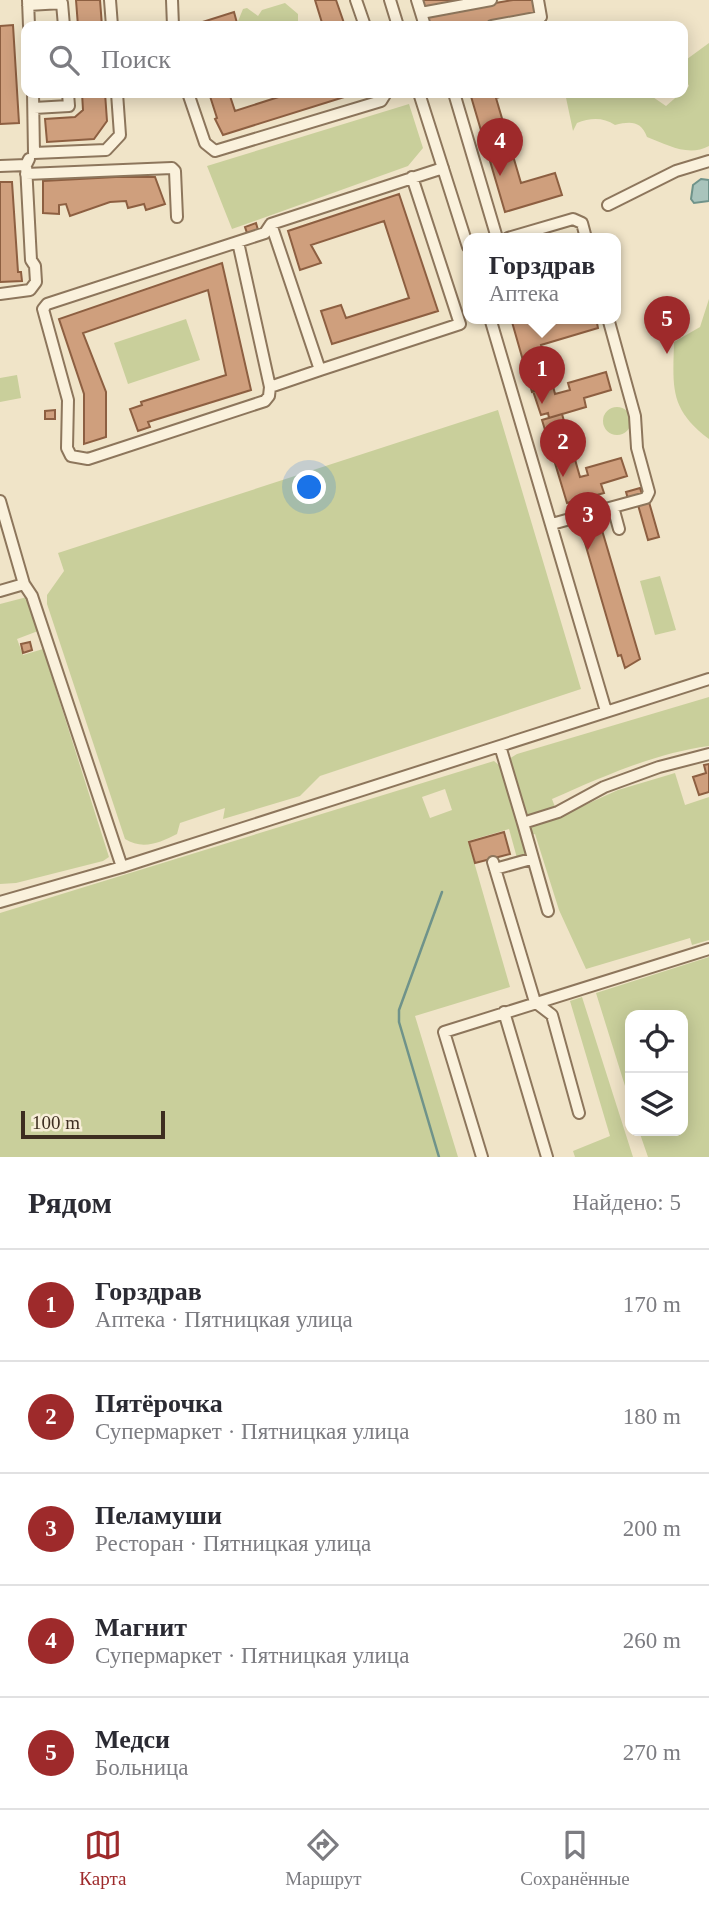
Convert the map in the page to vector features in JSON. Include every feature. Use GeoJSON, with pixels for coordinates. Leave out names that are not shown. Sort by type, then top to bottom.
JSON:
{"type":"FeatureCollection","features":[{"type":"Feature","properties":{"kind":"street"},"geometry":{"type":"LineString","coordinates":[[110,0],[112,21]]}},
{"type":"Feature","properties":{"kind":"street"},"geometry":{"type":"LineString","coordinates":[[172,0],[173,21]]}},
{"type":"Feature","properties":{"kind":"street"},"geometry":{"type":"LineString","coordinates":[[356,0],[363,21]]}},
{"type":"Feature","properties":{"kind":"street"},"geometry":{"type":"LineString","coordinates":[[390,0],[396,21]]}},
{"type":"Feature","properties":{"kind":"street"},"geometry":{"type":"LineString","coordinates":[[417,0],[423,21]]}},
{"type":"Feature","properties":{"kind":"street"},"geometry":{"type":"LineString","coordinates":[[421,13],[491,0]]}},
{"type":"Feature","properties":{"kind":"street"},"geometry":{"type":"LineString","coordinates":[[523,21],[541,18],[538,0]]}},
{"type":"Feature","properties":{"kind":"street"},"geometry":{"type":"LineString","coordinates":[[29,21],[28,2],[62,3],[64,21]]}},
{"type":"Feature","properties":{"kind":"street"},"geometry":{"type":"LineString","coordinates":[[0,294],[30,290],[36,282],[35,265],[31,260],[26,169],[34,153],[33,98]]}},
{"type":"Feature","properties":{"kind":"street"},"geometry":{"type":"LineString","coordinates":[[34,108],[69,106],[68,98]]}},
{"type":"Feature","properties":{"kind":"street"},"geometry":{"type":"LineString","coordinates":[[34,153],[106,150],[120,135],[117,98]]}},
{"type":"Feature","properties":{"kind":"street"},"geometry":{"type":"LineString","coordinates":[[190,98],[205,143],[215,151],[380,101],[382,98]]}},
{"type":"Feature","properties":{"kind":"street"},"geometry":{"type":"LineString","coordinates":[[421,98],[464,233]]}},
{"type":"Feature","properties":{"kind":"street"},"geometry":{"type":"LineString","coordinates":[[455,98],[496,233]]}},
{"type":"Feature","properties":{"kind":"street"},"geometry":{"type":"LineString","coordinates":[[608,205],[676,170],[709,161]]}},
{"type":"Feature","properties":{"kind":"street"},"geometry":{"type":"LineString","coordinates":[[0,166],[26,169],[172,168],[175,171],[177,217]]}},
{"type":"Feature","properties":{"kind":"street"},"geometry":{"type":"LineString","coordinates":[[239,242],[270,396],[265,401],[145,434],[88,459],[76,458],[68,452],[68,400],[43,309],[47,304],[265,233],[271,223],[443,168]]}},
{"type":"Feature","properties":{"kind":"street"},"geometry":{"type":"LineString","coordinates":[[270,387],[460,324],[412,177]]}},
{"type":"Feature","properties":{"kind":"street"},"geometry":{"type":"LineString","coordinates":[[525,233],[573,219],[582,223],[585,233]]}},
{"type":"Feature","properties":{"kind":"street"},"geometry":{"type":"LineString","coordinates":[[271,223],[320,370]]}},
{"type":"Feature","properties":{"kind":"street"},"geometry":{"type":"LineString","coordinates":[[492,324],[606,710]]}},
{"type":"Feature","properties":{"kind":"street"},"geometry":{"type":"LineString","coordinates":[[552,524],[643,501],[649,495],[637,448],[635,416],[610,324]]}},
{"type":"Feature","properties":{"kind":"street"},"geometry":{"type":"LineString","coordinates":[[0,501],[4,536],[24,584],[32,596],[122,867]]}},
{"type":"Feature","properties":{"kind":"street"},"geometry":{"type":"LineString","coordinates":[[613,507],[619,529]]}},
{"type":"Feature","properties":{"kind":"street"},"geometry":{"type":"LineString","coordinates":[[0,591],[24,584]]}},
{"type":"Feature","properties":{"kind":"street"},"geometry":{"type":"LineString","coordinates":[[0,902],[122,867],[709,679]]}},
{"type":"Feature","properties":{"kind":"street"},"geometry":{"type":"LineString","coordinates":[[499,746],[548,911]]}},
{"type":"Feature","properties":{"kind":"street"},"geometry":{"type":"LineString","coordinates":[[523,822],[558,812],[604,787],[709,754]]}},
{"type":"Feature","properties":{"kind":"street"},"geometry":{"type":"LineString","coordinates":[[531,859],[494,866],[535,1002],[552,1016],[579,1113]]}},
{"type":"Feature","properties":{"kind":"street"},"geometry":{"type":"LineString","coordinates":[[482,1157],[444,1032],[709,949]]}},
{"type":"Feature","properties":{"kind":"street"},"geometry":{"type":"LineString","coordinates":[[504,1012],[547,1157]]}},
{"type":"Feature","properties":{"kind":"green space"},"geometry":{"type":"Polygon","coordinates":[[[285,3],[298,14],[298,21],[238,21],[243,9],[247,8],[258,16],[262,10],[285,3]]]}},
{"type":"Feature","properties":{"kind":"green space"},"geometry":{"type":"Polygon","coordinates":[[[709,43],[709,146],[693,150],[678,149],[647,137],[638,125],[615,125],[592,119],[577,123],[573,131],[566,98],[654,98],[666,106],[675,98],[688,98],[688,58],[709,43]]]}},
{"type":"Feature","properties":{"kind":"green space"},"geometry":{"type":"Polygon","coordinates":[[[409,104],[423,148],[408,166],[232,229],[207,166],[409,104]]]}},
{"type":"Feature","properties":{"kind":"green space"},"geometry":{"type":"Polygon","coordinates":[[[709,299],[709,439],[696,428],[680,407],[673,372],[674,342],[700,327],[709,299]]]}},
{"type":"Feature","properties":{"kind":"green space"},"geometry":{"type":"Polygon","coordinates":[[[186,319],[200,360],[128,384],[114,343],[186,319]]]}},
{"type":"Feature","properties":{"kind":"green space"},"geometry":{"type":"Polygon","coordinates":[[[17,375],[21,398],[0,402],[0,378],[17,375]]]}},
{"type":"Feature","properties":{"kind":"green space"},"geometry":{"type":"Polygon","coordinates":[[[617,407],[627,411],[631,421],[627,431],[617,435],[607,431],[603,421],[607,411],[617,407]]]}},
{"type":"Feature","properties":{"kind":"green space"},"geometry":{"type":"Polygon","coordinates":[[[498,410],[581,689],[320,776],[300,796],[223,819],[225,808],[180,823],[177,834],[158,842],[144,845],[125,839],[47,604],[47,595],[64,571],[58,553],[498,410]]]}},
{"type":"Feature","properties":{"kind":"green space"},"geometry":{"type":"Polygon","coordinates":[[[660,576],[676,630],[655,635],[640,581],[660,576]]]}},
{"type":"Feature","properties":{"kind":"green space"},"geometry":{"type":"Polygon","coordinates":[[[27,597],[38,631],[17,639],[23,655],[43,649],[109,857],[103,861],[16,883],[0,884],[0,604],[27,597]]]}},
{"type":"Feature","properties":{"kind":"green space"},"geometry":{"type":"Polygon","coordinates":[[[709,697],[709,746],[669,754],[629,767],[552,799],[555,807],[526,816],[507,760],[517,754],[709,697]]]}},
{"type":"Feature","properties":{"kind":"green space"},"geometry":{"type":"Polygon","coordinates":[[[494,761],[500,766],[526,855],[517,858],[509,829],[468,841],[510,987],[415,1016],[458,1157],[0,1157],[0,913],[494,761]],[[445,789],[422,797],[430,818],[452,810],[445,789]]]}},
{"type":"Feature","properties":{"kind":"green space"},"geometry":{"type":"Polygon","coordinates":[[[675,773],[685,805],[709,797],[709,940],[692,945],[690,938],[586,969],[559,910],[535,834],[527,836],[525,828],[565,814],[618,790],[675,773]]]}},
{"type":"Feature","properties":{"kind":"green space"},"geometry":{"type":"Polygon","coordinates":[[[709,957],[709,1157],[648,1157],[641,1136],[688,1136],[688,1010],[625,1010],[625,1086],[596,993],[709,957]]]}},
{"type":"Feature","properties":{"kind":"green space"},"geometry":{"type":"Polygon","coordinates":[[[582,997],[633,1157],[575,1157],[573,1151],[610,1136],[570,1001],[582,997]]]}},
{"type":"Feature","properties":{"kind":"water"},"geometry":{"type":"Polygon","coordinates":[[[701,179],[709,180],[709,201],[694,203],[691,199],[693,185],[701,179]]]}},
{"type":"Feature","properties":{"kind":"building"},"geometry":{"type":"Polygon","coordinates":[[[76,0],[100,0],[102,21],[78,21],[76,0]]]}},
{"type":"Feature","properties":{"kind":"building"},"geometry":{"type":"Polygon","coordinates":[[[315,0],[336,0],[343,21],[321,21],[315,0]]]}},
{"type":"Feature","properties":{"kind":"building"},"geometry":{"type":"Polygon","coordinates":[[[422,0],[469,0],[423,8],[422,0]]]}},
{"type":"Feature","properties":{"kind":"building"},"geometry":{"type":"Polygon","coordinates":[[[513,0],[534,0],[536,14],[497,21],[426,21],[425,15],[513,0]]]}},
{"type":"Feature","properties":{"kind":"building"},"geometry":{"type":"Polygon","coordinates":[[[234,12],[236,21],[206,21],[234,12]]]}},
{"type":"Feature","properties":{"kind":"building"},"geometry":{"type":"Polygon","coordinates":[[[13,25],[19,123],[0,124],[0,26],[13,25]]]}},
{"type":"Feature","properties":{"kind":"building"},"geometry":{"type":"Polygon","coordinates":[[[82,98],[105,98],[107,121],[94,139],[47,142],[45,119],[75,117],[83,110],[82,98]]]}},
{"type":"Feature","properties":{"kind":"building"},"geometry":{"type":"Polygon","coordinates":[[[211,98],[231,98],[235,111],[275,98],[341,98],[223,135],[215,119],[217,118],[211,98]]]}},
{"type":"Feature","properties":{"kind":"building"},"geometry":{"type":"Polygon","coordinates":[[[471,98],[496,98],[521,183],[555,173],[562,195],[505,212],[471,98]]]}},
{"type":"Feature","properties":{"kind":"building"},"geometry":{"type":"Polygon","coordinates":[[[155,177],[165,204],[146,210],[144,204],[128,208],[126,201],[110,202],[70,216],[66,204],[59,205],[59,214],[43,213],[43,181],[155,177]]]}},
{"type":"Feature","properties":{"kind":"building"},"geometry":{"type":"Polygon","coordinates":[[[0,182],[12,182],[18,272],[21,272],[22,281],[0,282],[0,182]]]}},
{"type":"Feature","properties":{"kind":"building"},"geometry":{"type":"Polygon","coordinates":[[[399,194],[438,311],[332,344],[321,311],[341,305],[346,318],[409,298],[384,221],[311,245],[321,263],[300,270],[288,231],[399,194]]]}},
{"type":"Feature","properties":{"kind":"building"},"geometry":{"type":"Polygon","coordinates":[[[256,223],[258,230],[247,233],[245,227],[256,223]]]}},
{"type":"Feature","properties":{"kind":"building"},"geometry":{"type":"Polygon","coordinates":[[[222,263],[251,390],[148,422],[150,427],[138,431],[130,409],[142,405],[141,402],[226,375],[208,290],[83,333],[106,392],[106,437],[84,444],[84,394],[59,319],[222,263]]]}},
{"type":"Feature","properties":{"kind":"building"},"geometry":{"type":"Polygon","coordinates":[[[513,324],[597,324],[598,328],[541,345],[553,386],[532,392],[513,324]]]}},
{"type":"Feature","properties":{"kind":"building"},"geometry":{"type":"Polygon","coordinates":[[[606,372],[611,390],[584,398],[586,407],[549,418],[548,413],[541,415],[533,391],[553,386],[555,394],[570,390],[568,383],[606,372]]]}},
{"type":"Feature","properties":{"kind":"building"},"geometry":{"type":"Polygon","coordinates":[[[55,410],[55,419],[45,419],[45,411],[55,410]]]}},
{"type":"Feature","properties":{"kind":"building"},"geometry":{"type":"Polygon","coordinates":[[[562,414],[580,477],[588,475],[586,468],[621,458],[627,476],[601,484],[604,493],[567,503],[542,420],[562,414]]]}},
{"type":"Feature","properties":{"kind":"building"},"geometry":{"type":"Polygon","coordinates":[[[640,488],[642,494],[628,499],[626,492],[640,488]]]}},
{"type":"Feature","properties":{"kind":"building"},"geometry":{"type":"Polygon","coordinates":[[[649,502],[659,537],[648,540],[638,505],[649,502]]]}},
{"type":"Feature","properties":{"kind":"building"},"geometry":{"type":"Polygon","coordinates":[[[599,520],[640,659],[625,668],[621,655],[618,656],[580,526],[599,520]]]}},
{"type":"Feature","properties":{"kind":"building"},"geometry":{"type":"Polygon","coordinates":[[[30,642],[32,650],[23,653],[21,644],[30,642]]]}},
{"type":"Feature","properties":{"kind":"building"},"geometry":{"type":"Polygon","coordinates":[[[709,764],[709,792],[699,795],[693,777],[706,773],[704,765],[709,764]]]}},
{"type":"Feature","properties":{"kind":"building"},"geometry":{"type":"Polygon","coordinates":[[[504,832],[510,854],[475,863],[469,842],[504,832]]]}},
{"type":"Feature","properties":{"kind":"waterway"},"geometry":{"type":"LineString","coordinates":[[439,1157],[399,1022],[399,1010],[442,892]]}},
{"type":"Feature","properties":{"kind":"place","name":"Магнит"},"geometry":{"type":"Point","coordinates":[500,176]}},
{"type":"Feature","properties":{"kind":"place","name":"Медси"},"geometry":{"type":"Point","coordinates":[667,354]}},
{"type":"Feature","properties":{"kind":"place","name":"Горздрав"},"geometry":{"type":"Point","coordinates":[542,404]}},
{"type":"Feature","properties":{"kind":"place","name":"Пятёрочка"},"geometry":{"type":"Point","coordinates":[563,477]}},
{"type":"Feature","properties":{"kind":"place","name":"Пеламуши"},"geometry":{"type":"Point","coordinates":[588,550]}}]}
